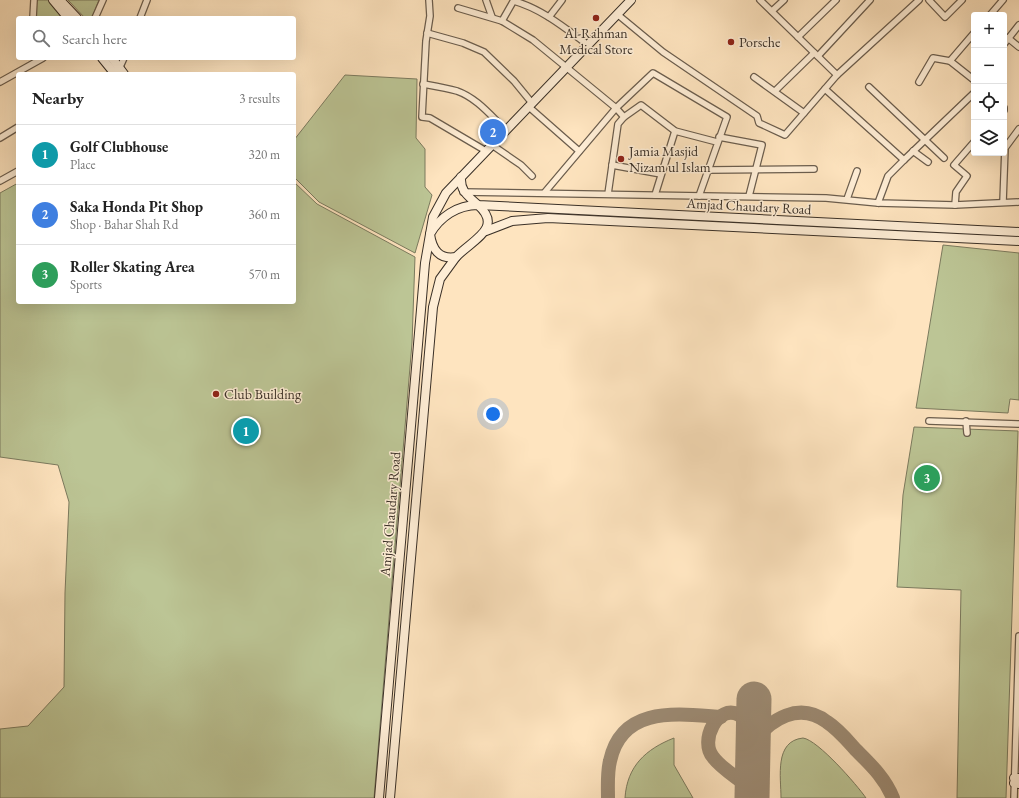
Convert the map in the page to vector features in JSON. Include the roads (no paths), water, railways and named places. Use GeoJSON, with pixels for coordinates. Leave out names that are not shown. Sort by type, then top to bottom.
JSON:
{"type":"FeatureCollection","features":[{"type":"Feature","properties":{"kind":"main road"},"geometry":{"type":"LineString","coordinates":[[53,0],[66,16]]}},
{"type":"Feature","properties":{"kind":"main road"},"geometry":{"type":"LineString","coordinates":[[60,0],[75,16]]}},
{"type":"Feature","properties":{"kind":"main road","name":"Amjad Chaudary Road"},"geometry":{"type":"LineString","coordinates":[[379,798],[414,371],[425,263],[433,217],[440,201],[461,177],[630,0]]}},
{"type":"Feature","properties":{"kind":"main road"},"geometry":{"type":"LineString","coordinates":[[104,60],[116,72]]}},
{"type":"Feature","properties":{"kind":"main road"},"geometry":{"type":"LineString","coordinates":[[113,60],[116,72]]}},
{"type":"Feature","properties":{"kind":"main road"},"geometry":{"type":"LineString","coordinates":[[461,177],[460,186],[463,192],[478,205],[487,219],[488,228],[456,257],[446,258],[438,254],[433,248],[430,234],[440,221],[451,212],[466,206],[478,205]]}},
{"type":"Feature","properties":{"kind":"main road","name":"Amjad Chaudary Road"},"geometry":{"type":"LineString","coordinates":[[478,205],[1019,232]]}},
{"type":"Feature","properties":{"kind":"main road","name":"Amjad Chaudary Road"},"geometry":{"type":"LineString","coordinates":[[486,231],[512,221],[548,218],[989,239],[1019,242]]}},
{"type":"Feature","properties":{"kind":"main road","name":"Amjad Chaudary Road"},"geometry":{"type":"LineString","coordinates":[[390,798],[433,307],[440,279],[456,257]]}},
{"type":"Feature","properties":{"kind":"street"},"geometry":{"type":"LineString","coordinates":[[33,16],[34,0]]}},
{"type":"Feature","properties":{"kind":"street"},"geometry":{"type":"LineString","coordinates":[[96,16],[103,0]]}},
{"type":"Feature","properties":{"kind":"street"},"geometry":{"type":"LineString","coordinates":[[141,16],[147,0]]}},
{"type":"Feature","properties":{"kind":"street"},"geometry":{"type":"LineString","coordinates":[[429,0],[430,16],[427,33],[422,117],[430,118],[486,151]]}},
{"type":"Feature","properties":{"kind":"street"},"geometry":{"type":"LineString","coordinates":[[486,0],[492,17]]}},
{"type":"Feature","properties":{"kind":"street"},"geometry":{"type":"LineString","coordinates":[[760,0],[837,75]]}},
{"type":"Feature","properties":{"kind":"street"},"geometry":{"type":"LineString","coordinates":[[772,11],[784,0]]}},
{"type":"Feature","properties":{"kind":"street"},"geometry":{"type":"LineString","coordinates":[[798,37],[836,0]]}},
{"type":"Feature","properties":{"kind":"street"},"geometry":{"type":"LineString","coordinates":[[775,91],[816,54],[870,0]]}},
{"type":"Feature","properties":{"kind":"street"},"geometry":{"type":"LineString","coordinates":[[617,14],[663,52],[757,116],[759,123],[784,135],[837,75],[919,0]]}},
{"type":"Feature","properties":{"kind":"street"},"geometry":{"type":"LineString","coordinates":[[929,0],[945,17],[962,0]]}},
{"type":"Feature","properties":{"kind":"street"},"geometry":{"type":"LineString","coordinates":[[993,12],[1003,0]]}},
{"type":"Feature","properties":{"kind":"street"},"geometry":{"type":"LineString","coordinates":[[502,21],[514,1],[524,4],[549,17],[588,45]]}},
{"type":"Feature","properties":{"kind":"street"},"geometry":{"type":"LineString","coordinates":[[549,17],[560,1]]}},
{"type":"Feature","properties":{"kind":"street"},"geometry":{"type":"LineString","coordinates":[[458,8],[502,21],[533,40],[616,108],[624,117]]}},
{"type":"Feature","properties":{"kind":"street"},"geometry":{"type":"LineString","coordinates":[[1019,25],[1008,38],[1019,47]]}},
{"type":"Feature","properties":{"kind":"street"},"geometry":{"type":"LineString","coordinates":[[427,33],[463,43],[484,52],[514,80],[530,105],[580,151]]}},
{"type":"Feature","properties":{"kind":"street"},"geometry":{"type":"LineString","coordinates":[[950,61],[971,36]]}},
{"type":"Feature","properties":{"kind":"street"},"geometry":{"type":"LineString","coordinates":[[919,82],[933,58],[950,61],[971,78]]}},
{"type":"Feature","properties":{"kind":"street"},"geometry":{"type":"LineString","coordinates":[[30,65],[31,60]]}},
{"type":"Feature","properties":{"kind":"street"},"geometry":{"type":"LineString","coordinates":[[18,72],[39,60]]}},
{"type":"Feature","properties":{"kind":"street"},"geometry":{"type":"LineString","coordinates":[[116,72],[123,60]]}},
{"type":"Feature","properties":{"kind":"street"},"geometry":{"type":"LineString","coordinates":[[0,82],[16,73]]}},
{"type":"Feature","properties":{"kind":"street"},"geometry":{"type":"LineString","coordinates":[[545,192],[616,108],[653,73],[726,116],[699,196]]}},
{"type":"Feature","properties":{"kind":"street"},"geometry":{"type":"LineString","coordinates":[[754,77],[804,113]]}},
{"type":"Feature","properties":{"kind":"street"},"geometry":{"type":"LineString","coordinates":[[423,84],[457,91],[467,96],[476,102],[506,130]]}},
{"type":"Feature","properties":{"kind":"street"},"geometry":{"type":"LineString","coordinates":[[869,87],[944,158]]}},
{"type":"Feature","properties":{"kind":"street"},"geometry":{"type":"LineString","coordinates":[[825,89],[904,160]]}},
{"type":"Feature","properties":{"kind":"street"},"geometry":{"type":"LineString","coordinates":[[878,203],[888,176],[971,97]]}},
{"type":"Feature","properties":{"kind":"street"},"geometry":{"type":"LineString","coordinates":[[608,194],[618,124],[624,117],[640,106],[675,131],[718,140],[762,145],[749,196]]}},
{"type":"Feature","properties":{"kind":"street"},"geometry":{"type":"LineString","coordinates":[[0,138],[16,129]]}},
{"type":"Feature","properties":{"kind":"street"},"geometry":{"type":"LineString","coordinates":[[1003,202],[1005,148],[1019,129]]}},
{"type":"Feature","properties":{"kind":"street"},"geometry":{"type":"LineString","coordinates":[[655,195],[675,131]]}},
{"type":"Feature","properties":{"kind":"street"},"geometry":{"type":"LineString","coordinates":[[492,145],[521,165],[532,176]]}},
{"type":"Feature","properties":{"kind":"street"},"geometry":{"type":"LineString","coordinates":[[955,205],[956,192],[967,176],[954,165],[971,145]]}},
{"type":"Feature","properties":{"kind":"street"},"geometry":{"type":"LineString","coordinates":[[913,151],[928,162]]}},
{"type":"Feature","properties":{"kind":"street"},"geometry":{"type":"LineString","coordinates":[[612,165],[661,174]]}},
{"type":"Feature","properties":{"kind":"street"},"geometry":{"type":"LineString","coordinates":[[708,170],[814,169]]}},
{"type":"Feature","properties":{"kind":"street"},"geometry":{"type":"LineString","coordinates":[[848,199],[857,171]]}},
{"type":"Feature","properties":{"kind":"street"},"geometry":{"type":"LineString","coordinates":[[0,181],[16,172]]}},
{"type":"Feature","properties":{"kind":"street"},"geometry":{"type":"LineString","coordinates":[[463,192],[749,196],[848,199],[878,203],[955,205],[1019,202]]}},
{"type":"Feature","properties":{"kind":"street"},"geometry":{"type":"LineString","coordinates":[[928,421],[1019,424]]}},
{"type":"Feature","properties":{"kind":"street"},"geometry":{"type":"LineString","coordinates":[[966,422],[967,433]]}},
{"type":"Feature","properties":{"kind":"street"},"geometry":{"type":"LineString","coordinates":[[1014,798],[1017,781],[1019,636]]}},
{"type":"Feature","properties":{"kind":"place","name":"Al-Rahman Medical Store"},"geometry":{"type":"Point","coordinates":[596,18]}},
{"type":"Feature","properties":{"kind":"place","name":"Porsche"},"geometry":{"type":"Point","coordinates":[731,42]}},
{"type":"Feature","properties":{"kind":"place","name":"Saka Honda Pit Shop"},"geometry":{"type":"Point","coordinates":[493,132]}},
{"type":"Feature","properties":{"kind":"place","name":"Jamia Masjid Nizam ul Islam"},"geometry":{"type":"Point","coordinates":[621,159]}},
{"type":"Feature","properties":{"kind":"place","name":"Club Building"},"geometry":{"type":"Point","coordinates":[216,394]}},
{"type":"Feature","properties":{"kind":"place","name":"Golf Clubhouse"},"geometry":{"type":"Point","coordinates":[246,431]}},
{"type":"Feature","properties":{"kind":"place","name":"Roller Skating Area"},"geometry":{"type":"Point","coordinates":[927,478]}}]}
